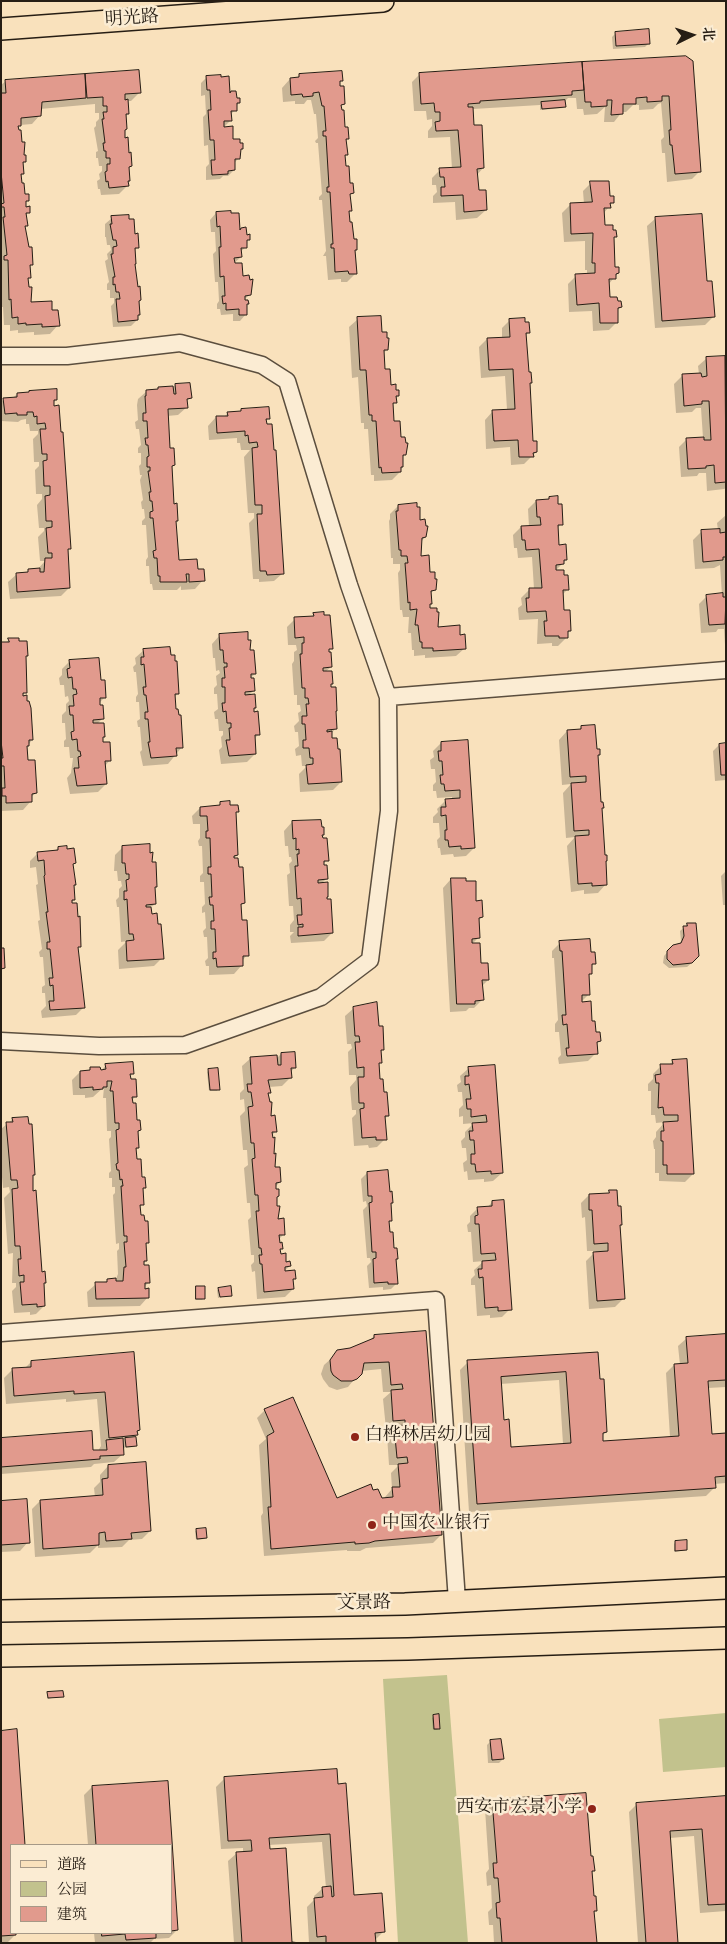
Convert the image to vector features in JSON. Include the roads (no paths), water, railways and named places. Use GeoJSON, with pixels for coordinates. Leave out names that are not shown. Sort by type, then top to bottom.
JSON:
{"type":"FeatureCollection","features":[{"type":"Feature","properties":{"kind":"main road","name":"明光路"},"geometry":{"type":"LineString","coordinates":[[1,29],[383,1]]}},
{"type":"Feature","properties":{"kind":"main road","name":"文景路"},"geometry":{"type":"LineString","coordinates":[[1,1611],[396,1604],[726,1588]]}},
{"type":"Feature","properties":{"kind":"main road"},"geometry":{"type":"LineString","coordinates":[[1,1656],[408,1649],[726,1638]]}},
{"type":"Feature","properties":{"kind":"street"},"geometry":{"type":"LineString","coordinates":[[1,356],[67,356],[180,344],[262,365],[288,381],[349,585],[388,697],[389,811],[370,960],[321,996],[185,1045],[99,1046],[1,1041]]}},
{"type":"Feature","properties":{"kind":"street"},"geometry":{"type":"LineString","coordinates":[[388,697],[726,670]]}},
{"type":"Feature","properties":{"kind":"street"},"geometry":{"type":"LineString","coordinates":[[1,1333],[436,1300],[457,1601]]}},
{"type":"Feature","properties":{"kind":"place","name":"白桦林居幼儿园"},"geometry":{"type":"Point","coordinates":[355,1437]}},
{"type":"Feature","properties":{"kind":"place","name":"中国农业银行"},"geometry":{"type":"Point","coordinates":[372,1525]}},
{"type":"Feature","properties":{"kind":"place","name":"西安市宏景小学"},"geometry":{"type":"Point","coordinates":[592,1809]}}]}
